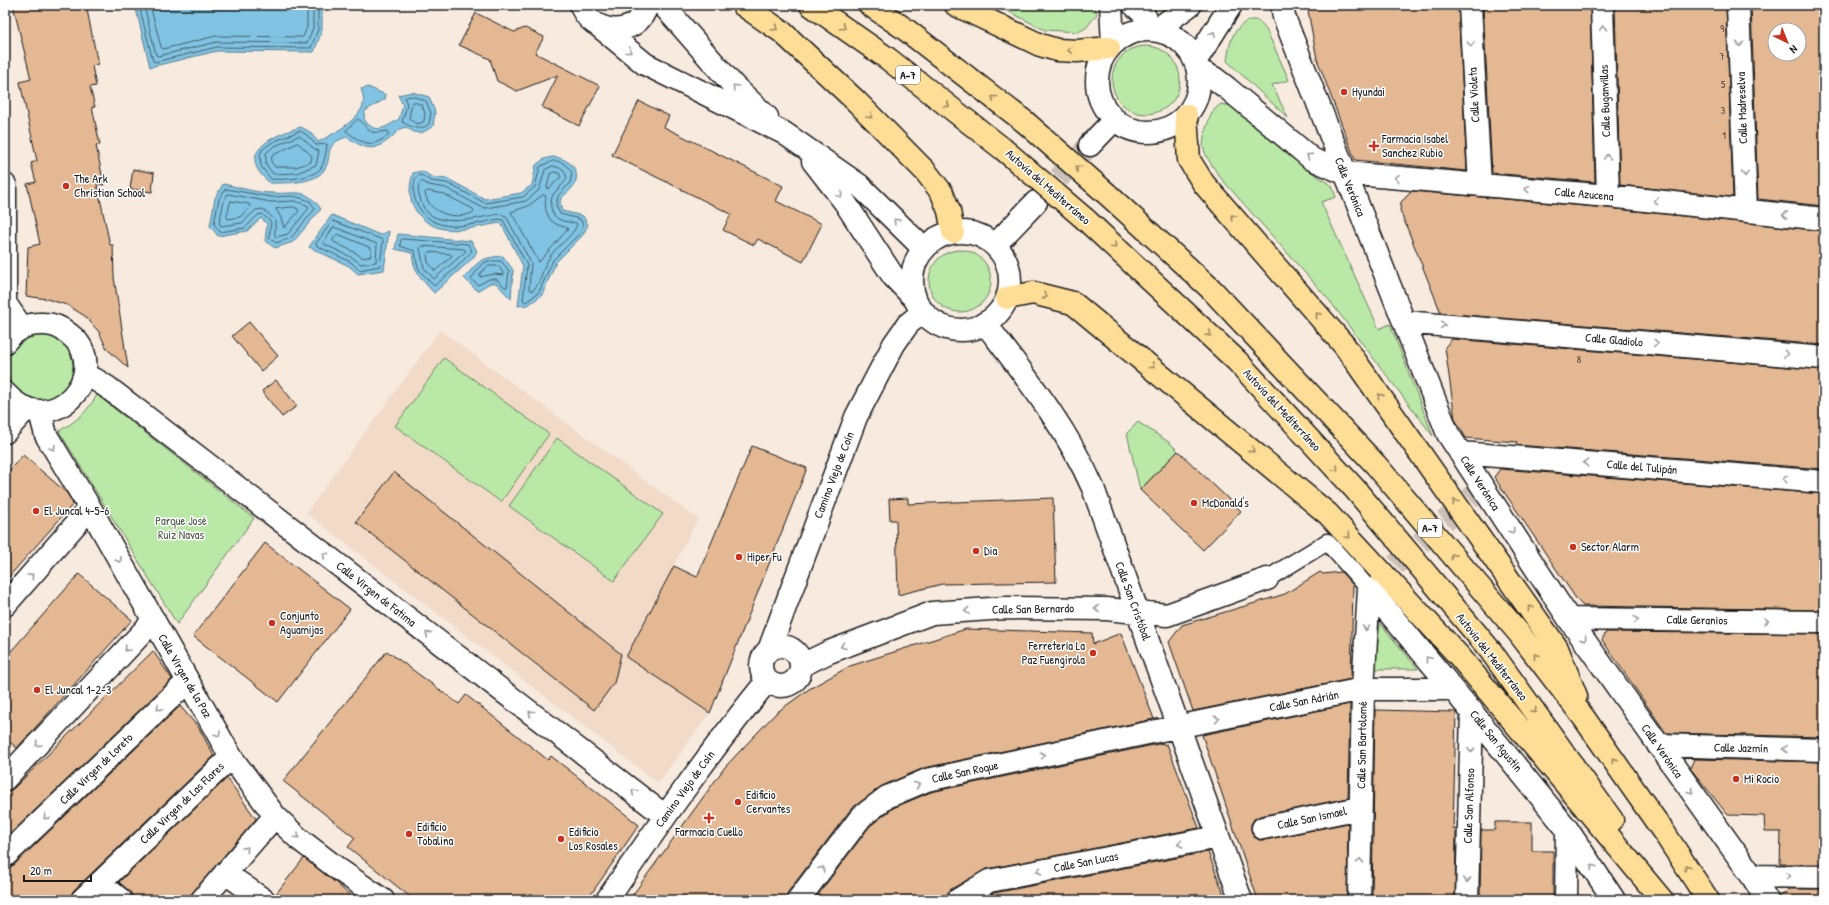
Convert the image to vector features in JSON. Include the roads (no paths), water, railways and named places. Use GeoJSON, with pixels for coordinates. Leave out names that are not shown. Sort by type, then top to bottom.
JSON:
{"type":"FeatureCollection","features":[{"type":"Feature","properties":{"kind":"highway"},"geometry":{"type":"LineString","coordinates":[[743,5],[787,38],[856,101],[926,172],[942,193],[949,212],[953,232]]}},
{"type":"Feature","properties":{"kind":"highway","name":"Autovía del Mediterráneo"},"geometry":{"type":"LineString","coordinates":[[810,5],[887,58],[1004,149],[1085,219],[1237,361],[1354,488],[1490,650],[1598,800],[1666,900]]}},
{"type":"Feature","properties":{"kind":"highway","name":"A-7"},"geometry":{"type":"LineString","coordinates":[[870,5],[905,29],[1025,122],[1107,194],[1210,289],[1376,465],[1518,632],[1584,718],[1665,834],[1708,900]]}},
{"type":"Feature","properties":{"kind":"highway"},"geometry":{"type":"LineString","coordinates":[[956,5],[1040,45],[1057,50],[1077,51],[1111,46]]}},
{"type":"Feature","properties":{"kind":"highway"},"geometry":{"type":"LineString","coordinates":[[1186,115],[1189,160],[1204,184],[1349,351],[1557,648],[1584,718]]}},
{"type":"Feature","properties":{"kind":"highway"},"geometry":{"type":"LineString","coordinates":[[1007,298],[1033,293],[1073,303],[1328,514],[1459,656],[1662,900]]}},
{"type":"Feature","properties":{"kind":"street"},"geometry":{"type":"LineString","coordinates":[[581,5],[590,20],[645,64],[791,138],[859,185],[924,249]]}},
{"type":"Feature","properties":{"kind":"street"},"geometry":{"type":"LineString","coordinates":[[598,26],[614,30],[630,26],[639,19],[647,5]]}},
{"type":"Feature","properties":{"kind":"street"},"geometry":{"type":"LineString","coordinates":[[662,5],[733,85],[791,138],[844,201],[893,276],[919,306],[936,324],[952,329],[969,329],[985,323],[998,312],[1007,298],[1010,284],[1009,270],[1004,257],[995,246],[982,237],[968,232],[953,232],[937,238],[924,249],[916,260],[912,273],[912,286],[919,306]]}},
{"type":"Feature","properties":{"kind":"street"},"geometry":{"type":"LineString","coordinates":[[1111,5],[1111,46]]}},
{"type":"Feature","properties":{"kind":"street"},"geometry":{"type":"LineString","coordinates":[[1134,5],[1143,13],[1154,30]]}},
{"type":"Feature","properties":{"kind":"street"},"geometry":{"type":"LineString","coordinates":[[1154,30],[1190,5]]}},
{"type":"Feature","properties":{"kind":"street"},"geometry":{"type":"LineString","coordinates":[[1196,66],[1231,5]]}},
{"type":"Feature","properties":{"kind":"street","name":"Calle Violeta"},"geometry":{"type":"LineString","coordinates":[[1470,5],[1480,185]]}},
{"type":"Feature","properties":{"kind":"street","name":"Calle Buganvillas"},"geometry":{"type":"LineString","coordinates":[[1602,5],[1608,196]]}},
{"type":"Feature","properties":{"kind":"street","name":"Calle Madreselva"},"geometry":{"type":"LineString","coordinates":[[1738,5],[1746,211]]}},
{"type":"Feature","properties":{"kind":"street","name":"Calle Verónica"},"geometry":{"type":"LineString","coordinates":[[1279,9],[1448,434],[1569,619],[1752,876],[1767,900]]}},
{"type":"Feature","properties":{"kind":"street"},"geometry":{"type":"LineString","coordinates":[[1154,30],[1176,38],[1191,52],[1196,66],[1199,86],[1195,102],[1186,115],[1169,127],[1159,131],[1143,132],[1127,129],[1114,120],[1104,108],[1097,88],[1096,77],[1100,61],[1111,46],[1124,35],[1138,31],[1154,30]]}},
{"type":"Feature","properties":{"kind":"street","name":"Calle Azucena"},"geometry":{"type":"LineString","coordinates":[[1196,66],[1227,88],[1312,159],[1344,173],[1608,196],[1824,219]]}},
{"type":"Feature","properties":{"kind":"street"},"geometry":{"type":"LineString","coordinates":[[1090,145],[1114,120]]}},
{"type":"Feature","properties":{"kind":"street"},"geometry":{"type":"LineString","coordinates":[[5,185],[5,303],[22,328]]}},
{"type":"Feature","properties":{"kind":"street"},"geometry":{"type":"LineString","coordinates":[[995,246],[1036,202]]}},
{"type":"Feature","properties":{"kind":"street","name":"Camino Viejo de Coín"},"geometry":{"type":"LineString","coordinates":[[769,650],[856,417],[894,344],[919,306]]}},
{"type":"Feature","properties":{"kind":"street","name":"Calle Gladiolo"},"geometry":{"type":"LineString","coordinates":[[1404,322],[1824,358]]}},
{"type":"Feature","properties":{"kind":"street"},"geometry":{"type":"LineString","coordinates":[[5,342],[10,336],[22,328],[35,323],[49,324],[62,329],[74,337],[81,349],[85,363],[84,377],[78,391],[68,402],[54,409],[33,410],[13,402],[5,393]]}},
{"type":"Feature","properties":{"kind":"street","name":"Calle San Cristóbal"},"geometry":{"type":"LineString","coordinates":[[985,323],[1067,436],[1082,462],[1094,488],[1136,610],[1241,900]]}},
{"type":"Feature","properties":{"kind":"street","name":"Calle Virgen de Fatima"},"geometry":{"type":"LineString","coordinates":[[84,377],[96,380],[107,387],[665,816]]}},
{"type":"Feature","properties":{"kind":"street"},"geometry":{"type":"LineString","coordinates":[[5,432],[33,410]]}},
{"type":"Feature","properties":{"kind":"street","name":"Calle Virgen de la Paz"},"geometry":{"type":"LineString","coordinates":[[33,410],[231,757],[274,816],[299,839],[332,865],[383,900]]}},
{"type":"Feature","properties":{"kind":"street","name":"Calle del Tulipán"},"geometry":{"type":"LineString","coordinates":[[1460,453],[1824,482]]}},
{"type":"Feature","properties":{"kind":"street"},"geometry":{"type":"LineString","coordinates":[[5,606],[90,508]]}},
{"type":"Feature","properties":{"kind":"street"},"geometry":{"type":"LineString","coordinates":[[1267,579],[1327,542],[1369,589]]}},
{"type":"Feature","properties":{"kind":"street","name":"Calle San Bernardo"},"geometry":{"type":"LineString","coordinates":[[802,665],[843,646],[932,613],[1005,608],[1136,610],[1167,615],[1267,579]]}},
{"type":"Feature","properties":{"kind":"street","name":"Calle San Agustín"},"geometry":{"type":"LineString","coordinates":[[1369,589],[1454,689],[1567,828],[1614,900]]}},
{"type":"Feature","properties":{"kind":"street","name":"Calle San Bartolomé"},"geometry":{"type":"LineString","coordinates":[[1359,900],[1363,689],[1369,589]]}},
{"type":"Feature","properties":{"kind":"street","name":"Calle Geranios"},"geometry":{"type":"LineString","coordinates":[[1569,619],[1824,622]]}},
{"type":"Feature","properties":{"kind":"street"},"geometry":{"type":"LineString","coordinates":[[5,779],[154,620]]}},
{"type":"Feature","properties":{"kind":"street"},"geometry":{"type":"LineString","coordinates":[[781,645],[793,649],[798,653],[802,665],[798,677],[787,685],[773,685],[767,681],[763,675],[761,661],[769,650],[781,645]]}},
{"type":"Feature","properties":{"kind":"street","name":"Calle Virgen de Loreto"},"geometry":{"type":"LineString","coordinates":[[5,856],[188,681]]}},
{"type":"Feature","properties":{"kind":"street","name":"Camino Viejo de Coín"},"geometry":{"type":"LineString","coordinates":[[607,900],[665,816],[767,681]]}},
{"type":"Feature","properties":{"kind":"street","name":"Calle San Adrián"},"geometry":{"type":"LineString","coordinates":[[1179,727],[1363,689],[1454,689]]}},
{"type":"Feature","properties":{"kind":"street","name":"Calle San Alfonso"},"geometry":{"type":"LineString","coordinates":[[1467,900],[1472,711]]}},
{"type":"Feature","properties":{"kind":"street","name":"Calle San Roque"},"geometry":{"type":"LineString","coordinates":[[798,900],[861,817],[887,797],[927,780],[1179,727]]}},
{"type":"Feature","properties":{"kind":"street","name":"Calle Jazmín"},"geometry":{"type":"LineString","coordinates":[[1658,745],[1824,750]]}},
{"type":"Feature","properties":{"kind":"street","name":"Calle Virgen de Las Flores"},"geometry":{"type":"LineString","coordinates":[[82,900],[231,757]]}},
{"type":"Feature","properties":{"kind":"street","name":"Calle San Ismael"},"geometry":{"type":"LineString","coordinates":[[1263,828],[1360,808]]}},
{"type":"Feature","properties":{"kind":"street"},"geometry":{"type":"LineString","coordinates":[[202,900],[274,816]]}},
{"type":"Feature","properties":{"kind":"street"},"geometry":{"type":"LineString","coordinates":[[1566,900],[1567,828]]}},
{"type":"Feature","properties":{"kind":"street","name":"Calle San Lucas"},"geometry":{"type":"LineString","coordinates":[[958,900],[989,881],[1218,837]]}},
{"type":"Feature","properties":{"kind":"street"},"geometry":{"type":"LineString","coordinates":[[226,872],[264,900]]}},
{"type":"Feature","properties":{"kind":"street"},"geometry":{"type":"LineString","coordinates":[[1752,876],[1824,877]]}},
{"type":"Feature","properties":{"kind":"street"},"geometry":{"type":"LineString","coordinates":[[100,883],[121,900]]}},
{"type":"Feature","properties":{"kind":"water"},"geometry":{"type":"Polygon","coordinates":[[[135,5],[322,5],[322,30],[314,52],[217,51],[150,67],[135,5]]]}},
{"type":"Feature","properties":{"kind":"water"},"geometry":{"type":"Polygon","coordinates":[[[368,87],[386,95],[385,99],[365,111],[364,119],[372,127],[376,129],[385,127],[399,119],[403,105],[398,95],[412,92],[429,97],[435,112],[433,126],[420,133],[414,132],[406,127],[399,130],[380,145],[370,148],[360,145],[347,137],[339,140],[331,147],[327,165],[320,175],[307,180],[291,183],[270,183],[260,172],[255,163],[256,154],[269,140],[290,130],[301,127],[310,132],[318,142],[324,139],[343,128],[359,113],[363,103],[361,89],[368,87]]]}},
{"type":"Feature","properties":{"kind":"water"},"geometry":{"type":"Polygon","coordinates":[[[552,157],[563,159],[572,165],[576,174],[574,185],[561,199],[560,204],[562,211],[583,216],[588,225],[582,236],[556,262],[542,295],[528,305],[518,306],[523,266],[501,223],[455,230],[434,226],[424,220],[413,206],[410,197],[410,188],[413,173],[422,171],[432,177],[448,179],[485,199],[521,193],[532,185],[536,165],[544,159],[552,157]]]}},
{"type":"Feature","properties":{"kind":"water"},"geometry":{"type":"Polygon","coordinates":[[[223,184],[266,193],[305,194],[310,197],[321,209],[293,242],[275,248],[265,241],[267,224],[261,218],[247,231],[218,236],[210,226],[215,198],[223,184]]]}},
{"type":"Feature","properties":{"kind":"water"},"geometry":{"type":"Polygon","coordinates":[[[332,215],[380,235],[389,231],[384,270],[358,274],[349,266],[309,247],[332,215]]]}},
{"type":"Feature","properties":{"kind":"water"},"geometry":{"type":"Polygon","coordinates":[[[398,234],[471,241],[477,251],[473,258],[434,293],[416,270],[412,253],[395,249],[398,234]]]}},
{"type":"Feature","properties":{"kind":"water"},"geometry":{"type":"Polygon","coordinates":[[[503,256],[513,270],[511,299],[496,283],[490,283],[477,291],[464,278],[480,261],[503,256]]]}},
{"type":"Feature","properties":{"kind":"tunnel"},"geometry":{"type":"LineString","coordinates":[[1036,202],[1090,145]]}},
{"type":"Feature","properties":{"kind":"tunnel"},"geometry":{"type":"LineString","coordinates":[[1371,587],[1483,487]]}},
{"type":"Feature","properties":{"kind":"place","name":"Hyundai"},"geometry":{"type":"Point","coordinates":[1344,92]}},
{"type":"Feature","properties":{"kind":"place","name":"Farmacia Isabel Sanchez Rubio"},"geometry":{"type":"Point","coordinates":[1374,146]}},
{"type":"Feature","properties":{"kind":"place","name":"The Ark Christian School"},"geometry":{"type":"Point","coordinates":[66,186]}},
{"type":"Feature","properties":{"kind":"place","name":"McDonald's"},"geometry":{"type":"Point","coordinates":[1194,503]}},
{"type":"Feature","properties":{"kind":"place","name":"El Juncal 4-5-6"},"geometry":{"type":"Point","coordinates":[36,511]}},
{"type":"Feature","properties":{"kind":"place","name":"Sector Alarm"},"geometry":{"type":"Point","coordinates":[1573,547]}},
{"type":"Feature","properties":{"kind":"place","name":"Dia"},"geometry":{"type":"Point","coordinates":[976,551]}},
{"type":"Feature","properties":{"kind":"place","name":"Hiper Fu"},"geometry":{"type":"Point","coordinates":[739,557]}},
{"type":"Feature","properties":{"kind":"place","name":"Conjunto Aguamijas"},"geometry":{"type":"Point","coordinates":[272,623]}},
{"type":"Feature","properties":{"kind":"place","name":"Ferretería La Paz Fuengirola"},"geometry":{"type":"Point","coordinates":[1093,653]}},
{"type":"Feature","properties":{"kind":"place","name":"El Juncal 1-2-3"},"geometry":{"type":"Point","coordinates":[37,690]}},
{"type":"Feature","properties":{"kind":"place","name":"Mi Rocio"},"geometry":{"type":"Point","coordinates":[1736,779]}},
{"type":"Feature","properties":{"kind":"place","name":"Edificio Cervantes"},"geometry":{"type":"Point","coordinates":[738,802]}},
{"type":"Feature","properties":{"kind":"place","name":"Farmacia Cuello"},"geometry":{"type":"Point","coordinates":[709,818]}},
{"type":"Feature","properties":{"kind":"place","name":"Edificio Tobalina"},"geometry":{"type":"Point","coordinates":[409,834]}},
{"type":"Feature","properties":{"kind":"place","name":"Edificio Los Rosales"},"geometry":{"type":"Point","coordinates":[561,839]}},
{"type":"Feature","properties":{"kind":"park label","name":"Parque José Ruiz Navas"},"geometry":{"type":"Point","coordinates":[181,528]}}]}
